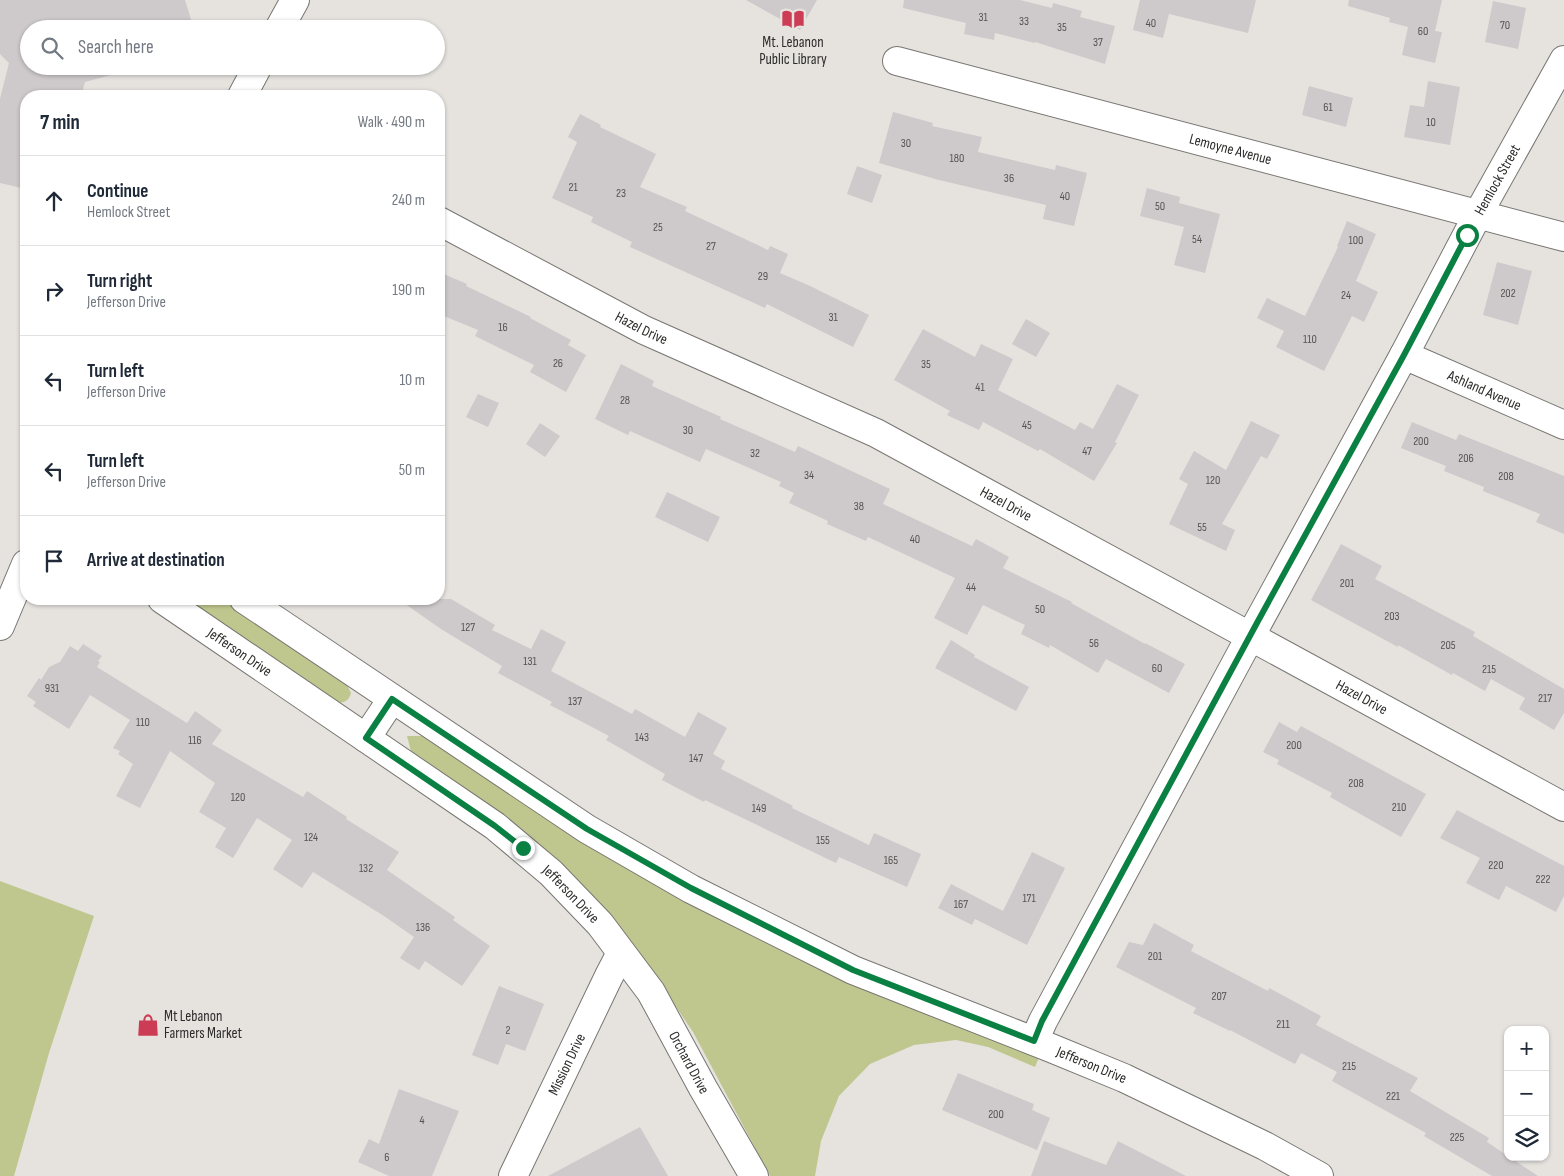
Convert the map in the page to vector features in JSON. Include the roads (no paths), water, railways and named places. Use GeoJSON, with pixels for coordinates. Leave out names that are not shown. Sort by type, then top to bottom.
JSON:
{"type":"FeatureCollection","features":[{"type":"Feature","properties":{"kind":"street"},"geometry":{"type":"LineString","coordinates":[[284,20],[295,0]]}},
{"type":"Feature","properties":{"kind":"street","name":"Hemlock Street"},"geometry":{"type":"LineString","coordinates":[[1034,1041],[1042,1021],[1404,355],[1478,214],[1564,60]]}},
{"type":"Feature","properties":{"kind":"street","name":"Lemoyne Avenue"},"geometry":{"type":"LineString","coordinates":[[897,61],[1564,237]]}},
{"type":"Feature","properties":{"kind":"street"},"geometry":{"type":"LineString","coordinates":[[245,90],[253,75]]}},
{"type":"Feature","properties":{"kind":"street","name":"Hazel Drive"},"geometry":{"type":"LineString","coordinates":[[445,224],[644,330],[876,433],[1564,807]]}},
{"type":"Feature","properties":{"kind":"street","name":"Ashland Avenue"},"geometry":{"type":"LineString","coordinates":[[1404,355],[1564,424]]}},
{"type":"Feature","properties":{"kind":"street"},"geometry":{"type":"LineString","coordinates":[[0,626],[20,578]]}},
{"type":"Feature","properties":{"kind":"street","name":"Jefferson Drive"},"geometry":{"type":"LineString","coordinates":[[171,605],[495,826],[523,848],[580,902],[600,924],[621,953]]}},
{"type":"Feature","properties":{"kind":"street","name":"Jefferson Drive"},"geometry":{"type":"LineString","coordinates":[[253,605],[587,829],[691,888],[853,970],[1124,1078],[1265,1146],[1319,1176]]}},
{"type":"Feature","properties":{"kind":"street"},"geometry":{"type":"LineString","coordinates":[[366,738],[392,699]]}},
{"type":"Feature","properties":{"kind":"street","name":"Mission Drive"},"geometry":{"type":"LineString","coordinates":[[514,1176],[621,953]]}},
{"type":"Feature","properties":{"kind":"street","name":"Orchard Drive"},"geometry":{"type":"LineString","coordinates":[[621,953],[652,992],[703,1088],[754,1176]]}},
{"type":"Feature","properties":{"kind":"place","name":"Mt. Lebanon Public Library"},"geometry":{"type":"Point","coordinates":[793,19]}},
{"type":"Feature","properties":{"kind":"place","name":"Mt Lebanon Farmers Market"},"geometry":{"type":"Point","coordinates":[148,1025]}}]}
